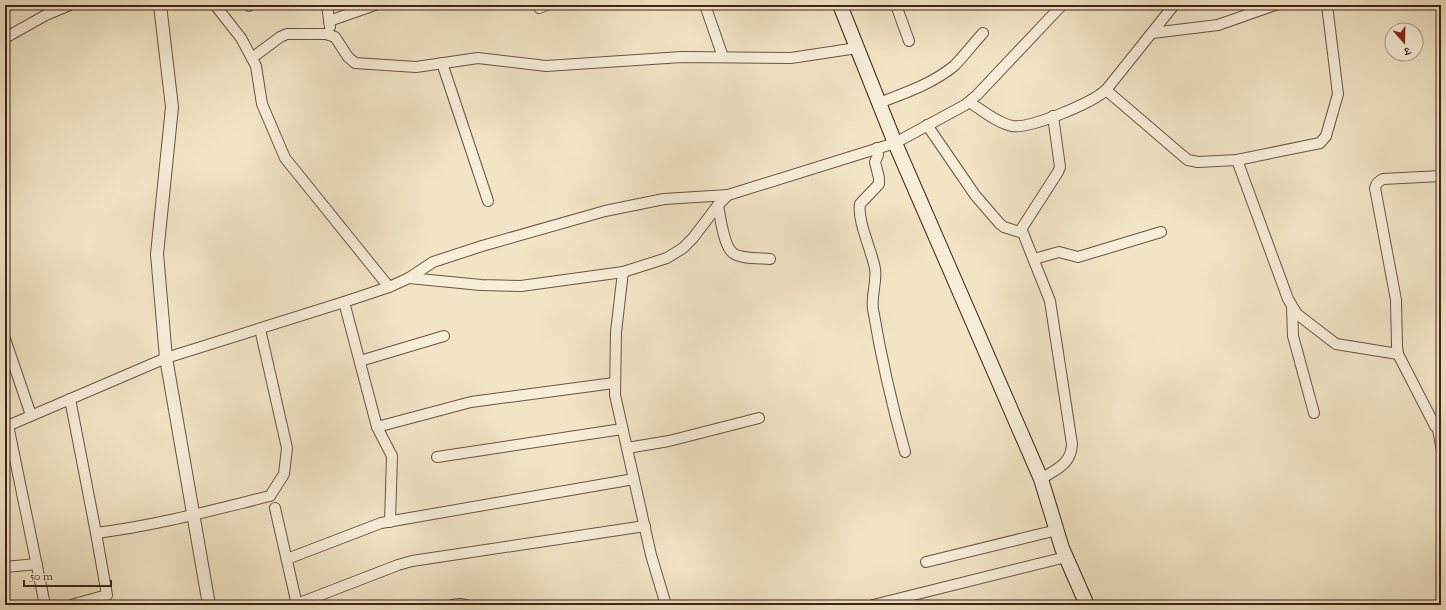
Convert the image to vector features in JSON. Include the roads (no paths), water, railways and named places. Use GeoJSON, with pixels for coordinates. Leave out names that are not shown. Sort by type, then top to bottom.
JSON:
{"type":"FeatureCollection","features":[{"type":"Feature","properties":{"kind":"main road"},"geometry":{"type":"LineString","coordinates":[[842,5],[857,48],[895,143],[1041,479],[1066,557],[1087,605]]}},
{"type":"Feature","properties":{"kind":"street"},"geometry":{"type":"LineString","coordinates":[[5,38],[46,15],[70,5]]}},
{"type":"Feature","properties":{"kind":"street"},"geometry":{"type":"LineString","coordinates":[[160,5],[172,107],[157,254],[166,358],[209,605]]}},
{"type":"Feature","properties":{"kind":"street"},"geometry":{"type":"LineString","coordinates":[[216,5],[242,38],[256,66],[262,104],[285,158],[389,287]]}},
{"type":"Feature","properties":{"kind":"street"},"geometry":{"type":"LineString","coordinates":[[327,5],[331,35]]}},
{"type":"Feature","properties":{"kind":"street"},"geometry":{"type":"LineString","coordinates":[[329,21],[375,5]]}},
{"type":"Feature","properties":{"kind":"street"},"geometry":{"type":"LineString","coordinates":[[705,5],[724,57]]}},
{"type":"Feature","properties":{"kind":"street"},"geometry":{"type":"LineString","coordinates":[[896,5],[909,41]]}},
{"type":"Feature","properties":{"kind":"street"},"geometry":{"type":"LineString","coordinates":[[45,605],[7,426],[166,358],[389,287],[409,278],[433,262],[482,246],[606,211],[664,199],[728,195],[895,143],[969,102],[1062,5]]}},
{"type":"Feature","properties":{"kind":"street"},"geometry":{"type":"LineString","coordinates":[[969,102],[1001,122],[1012,126],[1022,126],[1036,123],[1093,100],[1106,90],[1174,5]]}},
{"type":"Feature","properties":{"kind":"street"},"geometry":{"type":"LineString","coordinates":[[1152,33],[1218,25],[1275,5]]}},
{"type":"Feature","properties":{"kind":"street"},"geometry":{"type":"LineString","coordinates":[[1106,90],[1188,160],[1198,162],[1237,160],[1315,145],[1320,143],[1326,136],[1338,94],[1327,5]]}},
{"type":"Feature","properties":{"kind":"street"},"geometry":{"type":"LineString","coordinates":[[879,103],[920,88],[943,73],[954,65],[983,33]]}},
{"type":"Feature","properties":{"kind":"street"},"geometry":{"type":"LineString","coordinates":[[252,58],[280,37],[287,34],[331,35],[338,41],[348,58],[354,62],[410,67],[442,64],[478,58],[546,66],[682,57],[791,58],[857,48]]}},
{"type":"Feature","properties":{"kind":"street"},"geometry":{"type":"LineString","coordinates":[[442,64],[488,201]]}},
{"type":"Feature","properties":{"kind":"street"},"geometry":{"type":"LineString","coordinates":[[1020,231],[1060,167],[1053,116]]}},
{"type":"Feature","properties":{"kind":"street"},"geometry":{"type":"LineString","coordinates":[[927,125],[971,190],[1000,224],[1009,229],[1020,231],[1025,236],[1051,306],[1072,444],[1071,453],[1064,464],[1041,479]]}},
{"type":"Feature","properties":{"kind":"street"},"geometry":{"type":"LineString","coordinates":[[877,148],[878,154],[875,164],[879,184],[860,204],[860,207],[875,272],[872,307],[894,410],[905,452]]}},
{"type":"Feature","properties":{"kind":"street"},"geometry":{"type":"LineString","coordinates":[[1237,160],[1292,307],[1297,314],[1336,344],[1398,354]]}},
{"type":"Feature","properties":{"kind":"street"},"geometry":{"type":"LineString","coordinates":[[1438,429],[1398,354],[1396,300],[1375,188],[1376,184],[1384,179],[1441,176]]}},
{"type":"Feature","properties":{"kind":"street"},"geometry":{"type":"LineString","coordinates":[[409,278],[481,285],[521,286],[623,272],[667,258],[683,248],[728,195]]}},
{"type":"Feature","properties":{"kind":"street"},"geometry":{"type":"LineString","coordinates":[[718,205],[727,246],[732,253],[740,256],[770,259]]}},
{"type":"Feature","properties":{"kind":"street"},"geometry":{"type":"LineString","coordinates":[[1034,259],[1059,252],[1078,257],[1161,232]]}},
{"type":"Feature","properties":{"kind":"street"},"geometry":{"type":"LineString","coordinates":[[623,272],[616,332],[614,383],[616,402],[651,555],[666,605]]}},
{"type":"Feature","properties":{"kind":"street"},"geometry":{"type":"LineString","coordinates":[[344,302],[377,427],[392,456],[390,522]]}},
{"type":"Feature","properties":{"kind":"street"},"geometry":{"type":"LineString","coordinates":[[1292,307],[1293,336],[1314,413]]}},
{"type":"Feature","properties":{"kind":"street"},"geometry":{"type":"LineString","coordinates":[[96,533],[125,530],[270,496],[284,474],[286,448],[260,328]]}},
{"type":"Feature","properties":{"kind":"street"},"geometry":{"type":"LineString","coordinates":[[360,361],[444,336]]}},
{"type":"Feature","properties":{"kind":"street"},"geometry":{"type":"LineString","coordinates":[[5,339],[31,415]]}},
{"type":"Feature","properties":{"kind":"street"},"geometry":{"type":"LineString","coordinates":[[377,427],[471,402],[614,383]]}},
{"type":"Feature","properties":{"kind":"street"},"geometry":{"type":"LineString","coordinates":[[70,399],[107,595],[71,605]]}},
{"type":"Feature","properties":{"kind":"street"},"geometry":{"type":"LineString","coordinates":[[627,448],[669,441],[759,418]]}},
{"type":"Feature","properties":{"kind":"street"},"geometry":{"type":"LineString","coordinates":[[437,457],[622,429]]}},
{"type":"Feature","properties":{"kind":"street"},"geometry":{"type":"LineString","coordinates":[[287,559],[368,528],[390,522],[634,479]]}},
{"type":"Feature","properties":{"kind":"street"},"geometry":{"type":"LineString","coordinates":[[275,508],[297,604],[412,561],[645,526]]}},
{"type":"Feature","properties":{"kind":"street"},"geometry":{"type":"LineString","coordinates":[[926,562],[1057,530]]}},
{"type":"Feature","properties":{"kind":"street"},"geometry":{"type":"LineString","coordinates":[[873,605],[1066,557]]}},
{"type":"Feature","properties":{"kind":"street"},"geometry":{"type":"LineString","coordinates":[[5,568],[37,564]]}},
{"type":"Feature","properties":{"kind":"street"},"geometry":{"type":"LineString","coordinates":[[452,605],[466,605]]}},
{"type":"Feature","properties":{"kind":"lane"},"geometry":{"type":"LineString","coordinates":[[1438,429],[1441,459]]}}]}
